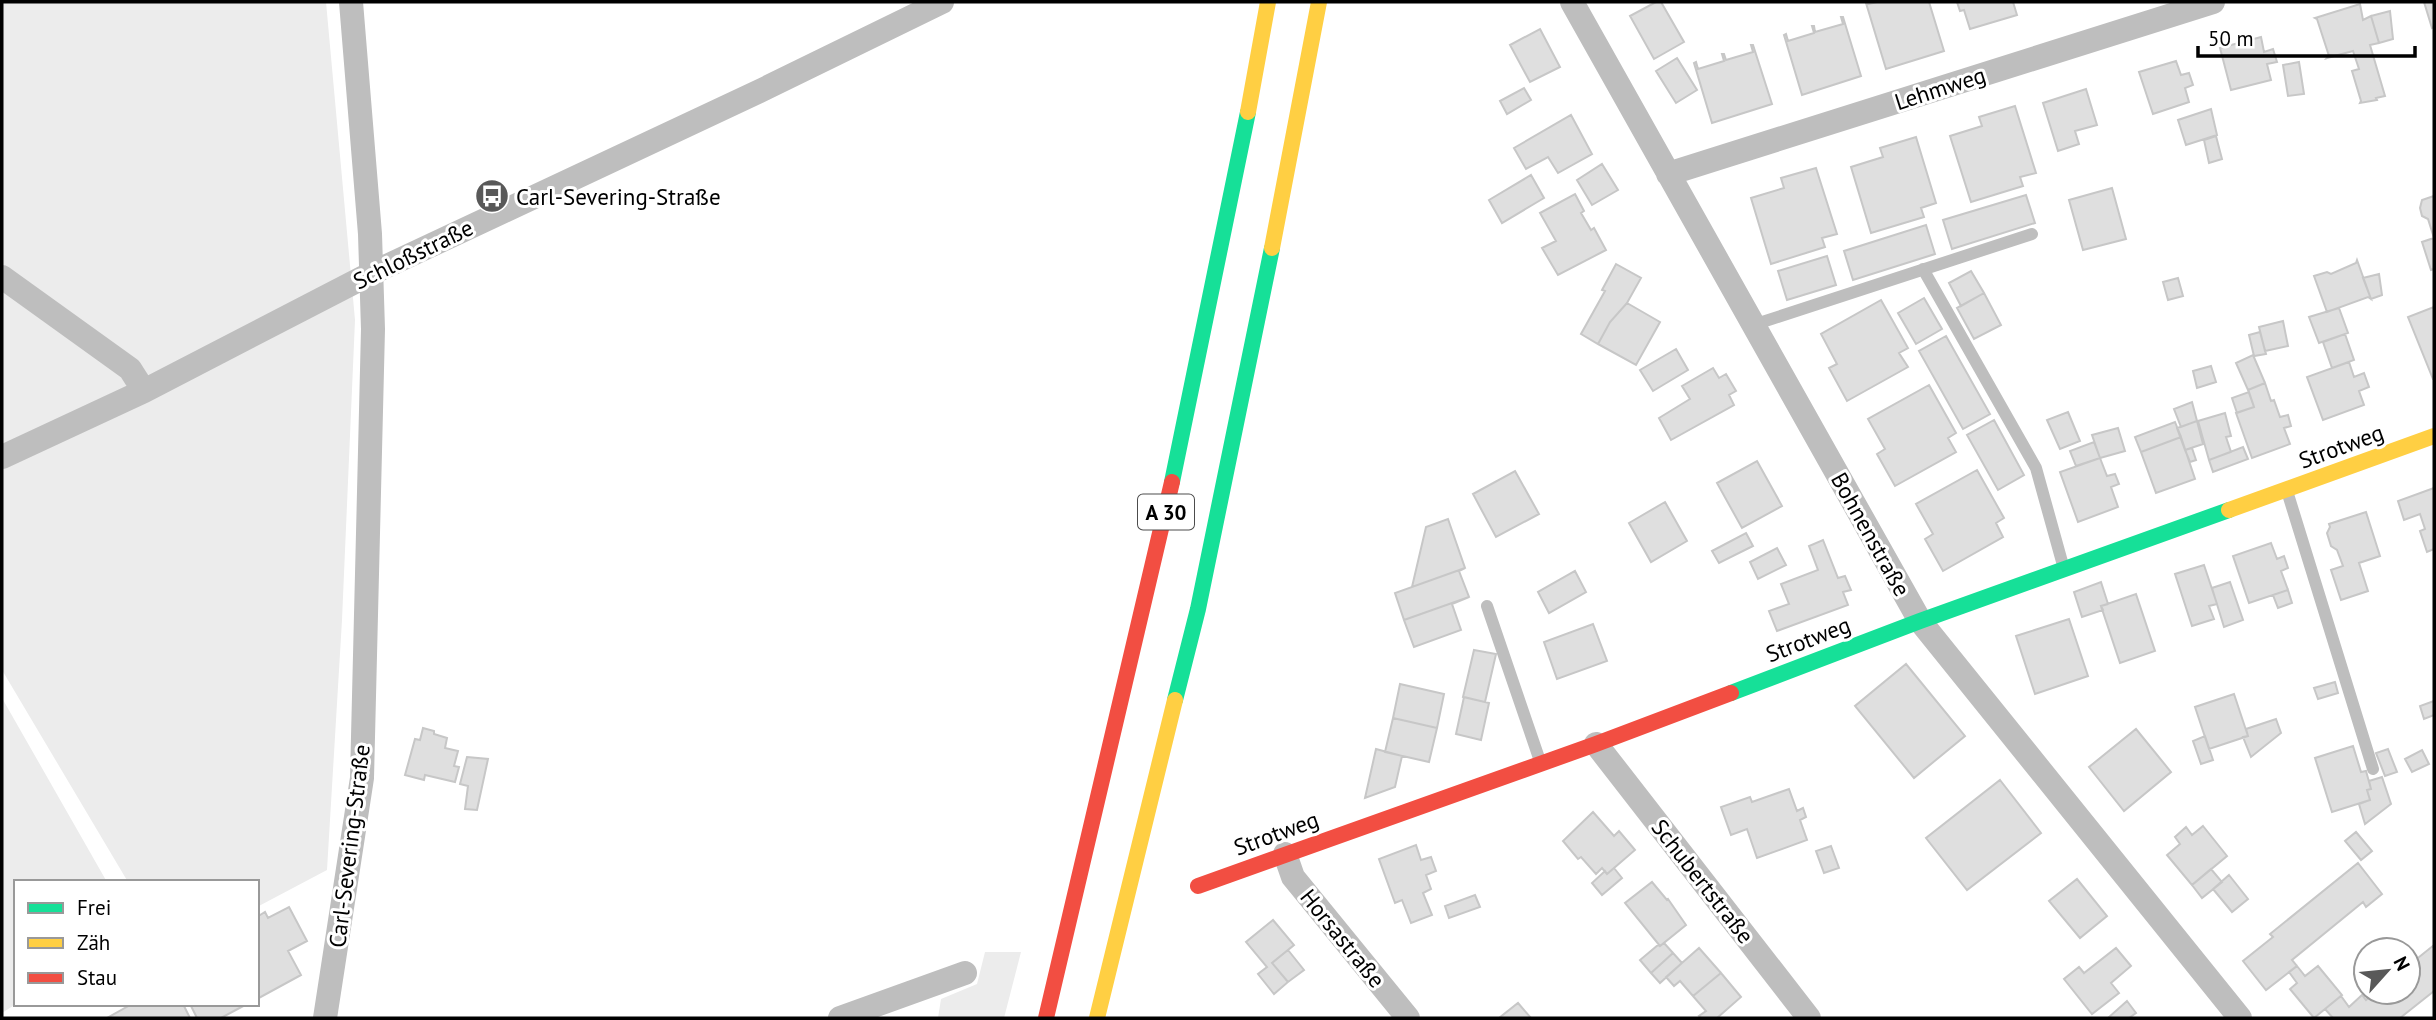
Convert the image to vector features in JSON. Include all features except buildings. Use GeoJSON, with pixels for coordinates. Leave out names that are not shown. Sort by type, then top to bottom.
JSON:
{"type":"FeatureCollection","features":[{"type":"Feature","properties":{"kind":"main road","name":"A 30"},"geometry":{"type":"LineString","coordinates":[[1046,1018],[1144,613],[1245,139],[1268,2]]}},
{"type":"Feature","properties":{"kind":"main road","name":"A 30"},"geometry":{"type":"LineString","coordinates":[[1097,1018],[1198,609],[1292,150],[1319,2]]}},
{"type":"Feature","properties":{"kind":"main road","name":"Strotweg"},"geometry":{"type":"LineString","coordinates":[[1198,886],[1596,744],[1920,621],[2434,436]]}},
{"type":"Feature","properties":{"kind":"street","name":"Carl-Severing-Straße"},"geometry":{"type":"LineString","coordinates":[[325,1018],[362,778],[373,329],[372,273],[352,2]]}},
{"type":"Feature","properties":{"kind":"street","name":"Schloßstraße"},"geometry":{"type":"LineString","coordinates":[[2,457],[144,391],[372,273],[764,89],[942,2]]}},
{"type":"Feature","properties":{"kind":"street","name":"Bohnenstraße"},"geometry":{"type":"LineString","coordinates":[[1572,2],[1920,621],[2240,1018]]}},
{"type":"Feature","properties":{"kind":"street","name":"Lehmweg"},"geometry":{"type":"LineString","coordinates":[[1668,174],[2213,2]]}},
{"type":"Feature","properties":{"kind":"street"},"geometry":{"type":"LineString","coordinates":[[2,278],[130,369],[144,391]]}},
{"type":"Feature","properties":{"kind":"street","name":"Schubertstraße"},"geometry":{"type":"LineString","coordinates":[[1596,744],[1809,1018]]}},
{"type":"Feature","properties":{"kind":"street","name":"Horsastraße"},"geometry":{"type":"LineString","coordinates":[[1285,854],[1293,877],[1408,1018]]}},
{"type":"Feature","properties":{"kind":"street"},"geometry":{"type":"LineString","coordinates":[[840,1018],[965,972]]}},
{"type":"Feature","properties":{"kind":"lane"},"geometry":{"type":"LineString","coordinates":[[1753,325],[2032,234]]}},
{"type":"Feature","properties":{"kind":"lane"},"geometry":{"type":"LineString","coordinates":[[1923,269],[2036,468],[2064,569]]}},
{"type":"Feature","properties":{"kind":"lane"},"geometry":{"type":"LineString","coordinates":[[2287,490],[2373,769]]}},
{"type":"Feature","properties":{"kind":"lane"},"geometry":{"type":"LineString","coordinates":[[1487,606],[1541,764]]}},
{"type":"Feature","properties":{"kind":"shaded area"},"geometry":{"type":"Polygon","coordinates":[[[4,2],[326,2],[355,320],[342,620],[327,870],[259,906],[259,880],[127,880],[2,670],[4,2]]]}},
{"type":"Feature","properties":{"kind":"shaded area"},"geometry":{"type":"Polygon","coordinates":[[[2,698],[106,880],[14,880],[14,1005],[2,1013],[2,698]]]}},
{"type":"Feature","properties":{"kind":"shaded area"},"geometry":{"type":"Polygon","coordinates":[[[985,952],[1021,952],[1004,1018],[938,1018],[941,999],[977,984],[985,952]]]}},
{"type":"Feature","properties":{"kind":"traffic: fast"},"geometry":{"type":"LineString","coordinates":[[1172,482],[1248,112]]}},
{"type":"Feature","properties":{"kind":"traffic: fast"},"geometry":{"type":"LineString","coordinates":[[1175,700],[1198,609],[1272,248]]}},
{"type":"Feature","properties":{"kind":"traffic: fast"},"geometry":{"type":"LineString","coordinates":[[1731,693],[1920,621],[2229,510]]}},
{"type":"Feature","properties":{"kind":"traffic: slow"},"geometry":{"type":"LineString","coordinates":[[1248,112],[1268,2]]}},
{"type":"Feature","properties":{"kind":"traffic: slow"},"geometry":{"type":"LineString","coordinates":[[1272,248],[1319,2]]}},
{"type":"Feature","properties":{"kind":"traffic: slow"},"geometry":{"type":"LineString","coordinates":[[2229,510],[2434,436]]}},
{"type":"Feature","properties":{"kind":"traffic: slow"},"geometry":{"type":"LineString","coordinates":[[1097,1018],[1175,700]]}},
{"type":"Feature","properties":{"kind":"traffic: jam"},"geometry":{"type":"LineString","coordinates":[[1046,1018],[1172,482]]}},
{"type":"Feature","properties":{"kind":"traffic: jam"},"geometry":{"type":"LineString","coordinates":[[1198,886],[1731,693]]}},
{"type":"Feature","properties":{"kind":"place","name":"Carl-Severing-Straße"},"geometry":{"type":"Point","coordinates":[492,196]}}]}
